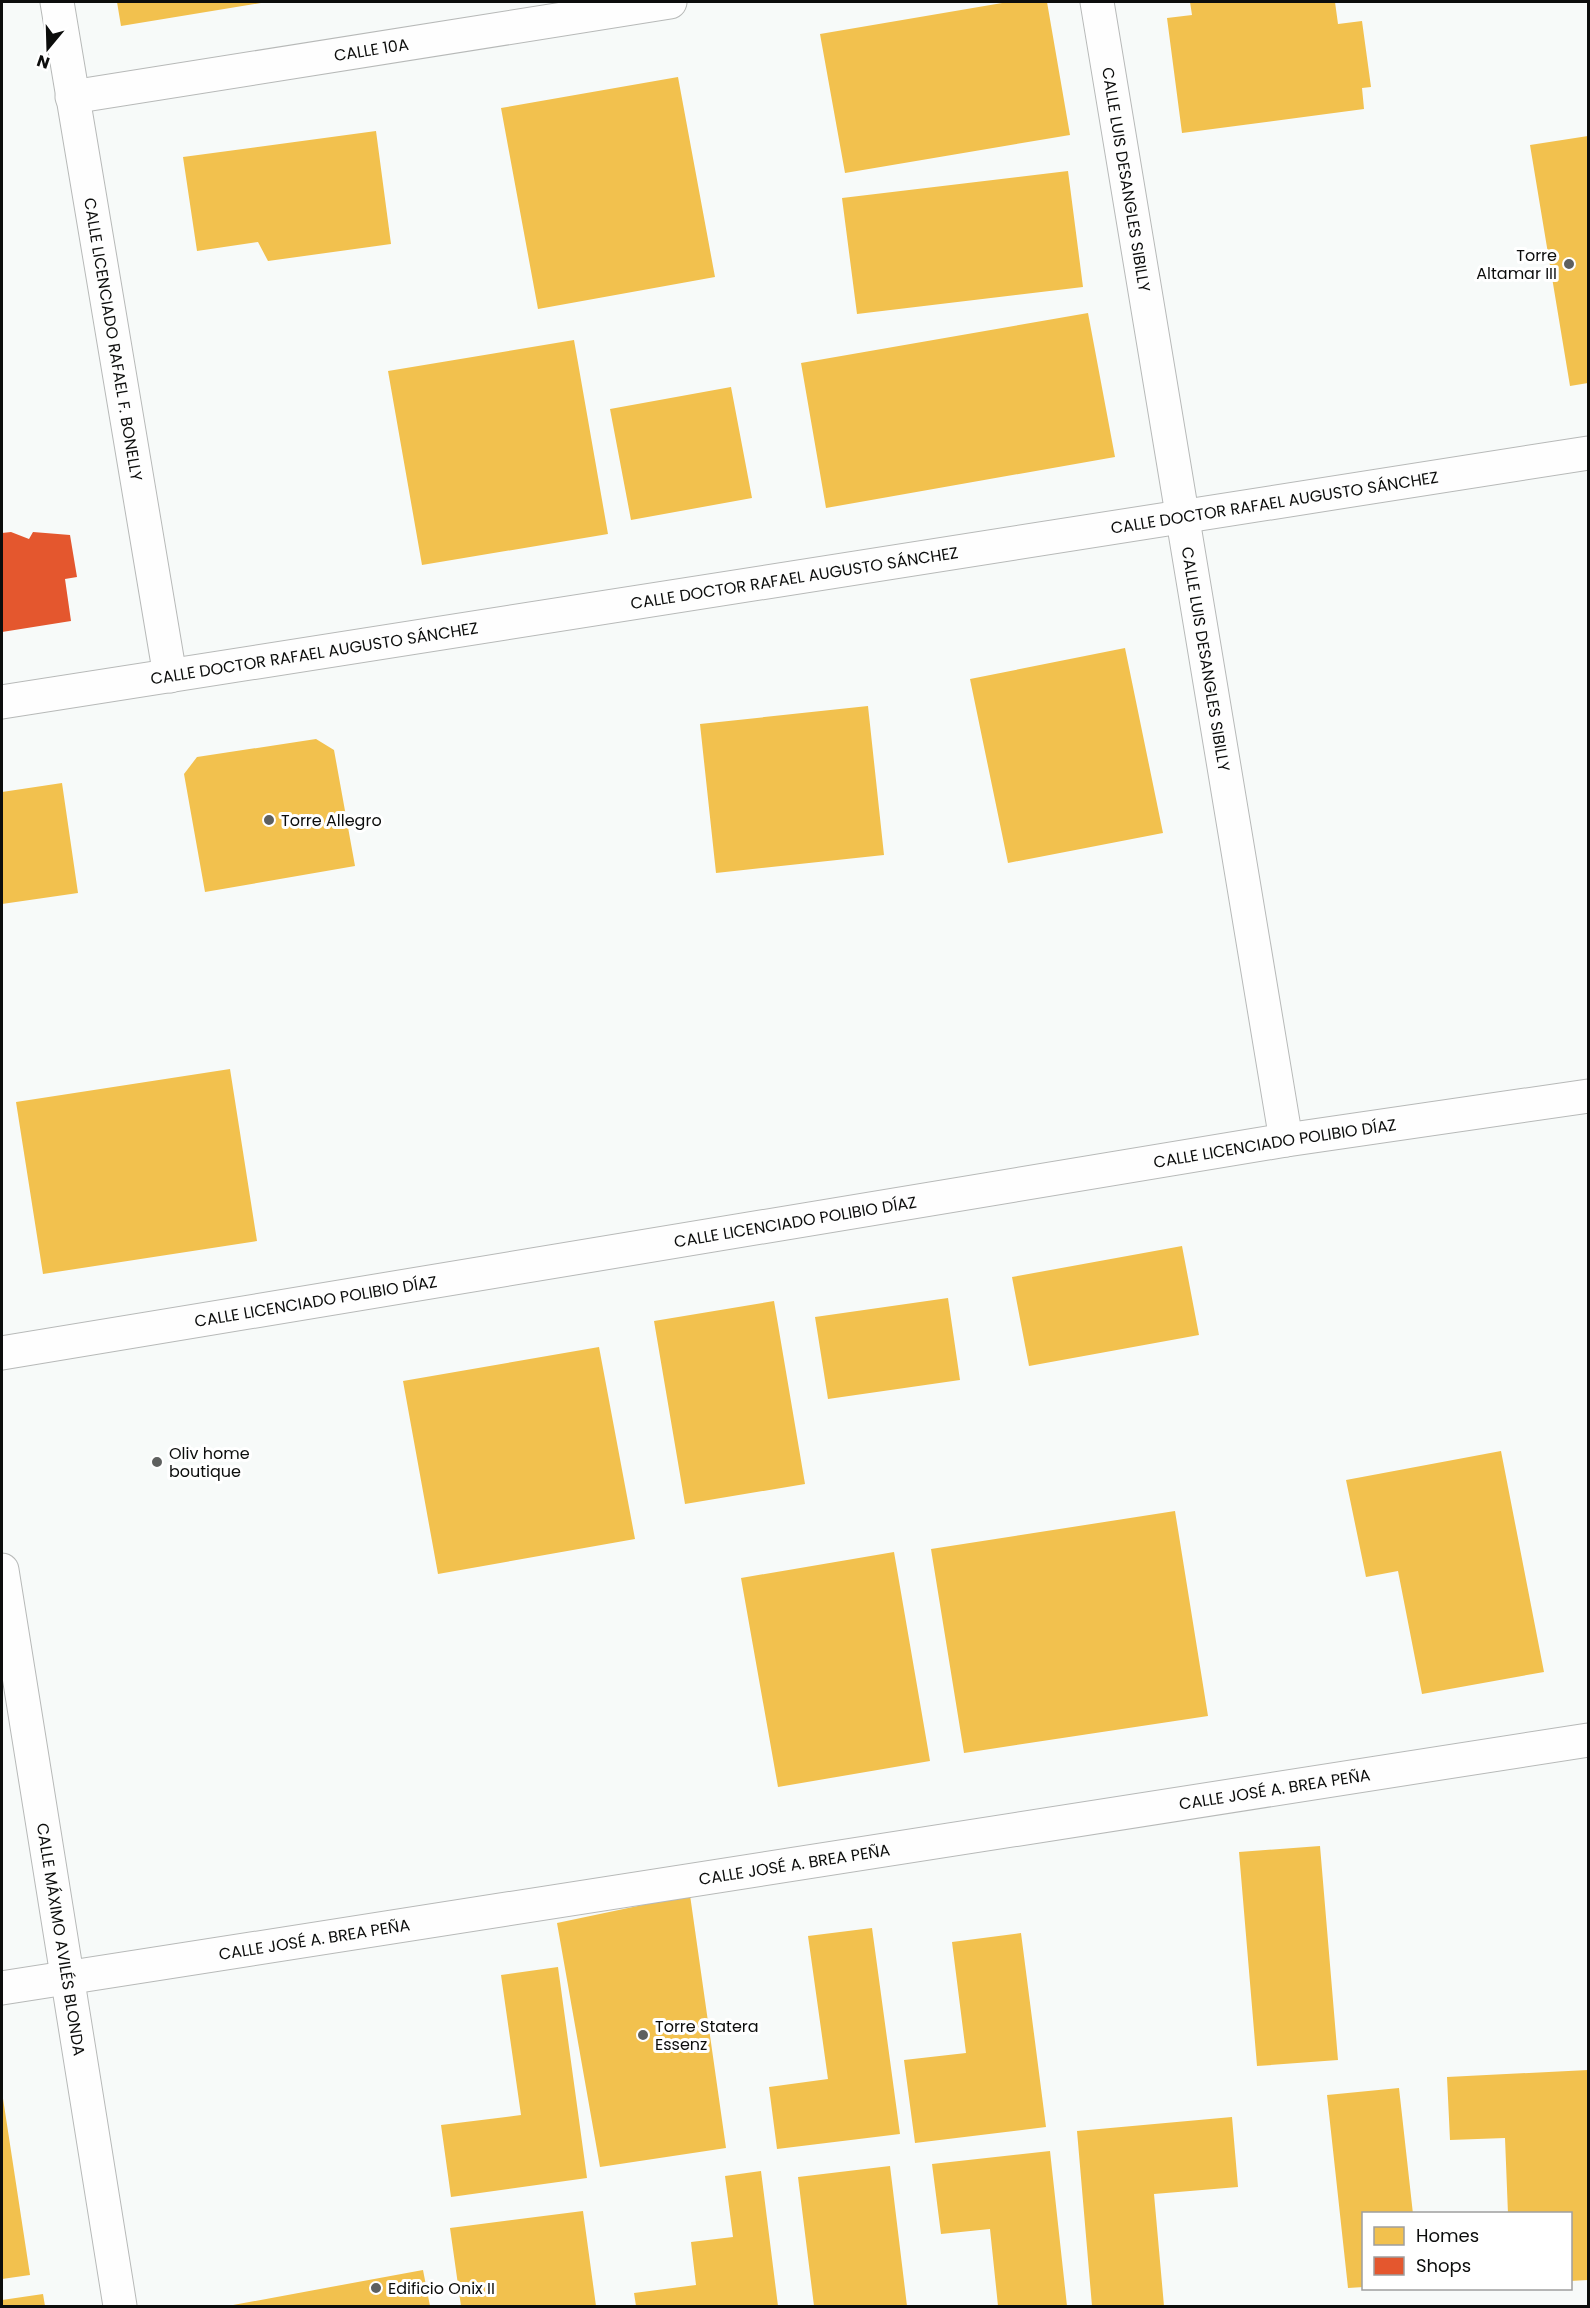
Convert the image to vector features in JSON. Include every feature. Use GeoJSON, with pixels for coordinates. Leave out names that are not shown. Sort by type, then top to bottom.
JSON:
{"type":"FeatureCollection","features":[{"type":"Feature","properties":{"kind":"street","name":"CALLE LICENCIADO RAFAEL F. BONELLY"},"geometry":{"type":"LineString","coordinates":[[57,2],[170,676]]}},
{"type":"Feature","properties":{"kind":"street","name":"CALLE 10A"},"geometry":{"type":"LineString","coordinates":[[72,97],[670,2]]}},
{"type":"Feature","properties":{"kind":"street","name":"CALLE LUIS DESANGLES SIBILLY"},"geometry":{"type":"LineString","coordinates":[[1097,2],[1286,1140]]}},
{"type":"Feature","properties":{"kind":"street","name":"CALLE DOCTOR RAFAEL AUGUSTO SÁNCHEZ"},"geometry":{"type":"LineString","coordinates":[[2,702],[1588,453]]}},
{"type":"Feature","properties":{"kind":"street","name":"CALLE LICENCIADO POLIBIO DÍAZ"},"geometry":{"type":"LineString","coordinates":[[2,1353],[1286,1140],[1588,1096]]}},
{"type":"Feature","properties":{"kind":"street","name":"CALLE MÁXIMO AVILÉS BLONDA"},"geometry":{"type":"LineString","coordinates":[[2,1570],[120,2307]]}},
{"type":"Feature","properties":{"kind":"street","name":"CALLE JOSÉ A. BREA PEÑA"},"geometry":{"type":"LineString","coordinates":[[2,1988],[1588,1740]]}},
{"type":"Feature","properties":{"kind":"building: Homes"},"geometry":{"type":"Polygon","coordinates":[[[117,2],[261,2],[261,3],[121,26],[117,2]]]}},
{"type":"Feature","properties":{"kind":"building: Homes"},"geometry":{"type":"Polygon","coordinates":[[[1008,2],[1047,2],[1070,135],[845,173],[820,34],[1008,2]]]}},
{"type":"Feature","properties":{"kind":"building: Homes"},"geometry":{"type":"Polygon","coordinates":[[[1190,2],[1335,2],[1338,24],[1362,21],[1371,87],[1362,88],[1364,109],[1182,133],[1167,18],[1192,15],[1190,2]]]}},
{"type":"Feature","properties":{"kind":"building: Homes"},"geometry":{"type":"Polygon","coordinates":[[[678,77],[715,277],[538,309],[501,108],[678,77]]]}},
{"type":"Feature","properties":{"kind":"building: Homes"},"geometry":{"type":"Polygon","coordinates":[[[376,131],[391,244],[268,261],[258,242],[197,251],[183,157],[376,131]]]}},
{"type":"Feature","properties":{"kind":"building: Homes","name":"Torre Altamar III"},"geometry":{"type":"Polygon","coordinates":[[[1588,136],[1588,383],[1570,386],[1530,145],[1588,136]]]}},
{"type":"Feature","properties":{"kind":"building: Homes"},"geometry":{"type":"Polygon","coordinates":[[[1068,171],[1083,287],[857,314],[842,198],[1068,171]]]}},
{"type":"Feature","properties":{"kind":"building: Homes"},"geometry":{"type":"Polygon","coordinates":[[[1088,313],[1115,457],[826,508],[801,363],[1088,313]]]}},
{"type":"Feature","properties":{"kind":"building: Homes"},"geometry":{"type":"Polygon","coordinates":[[[574,340],[608,534],[422,565],[388,371],[574,340]]]}},
{"type":"Feature","properties":{"kind":"building: Homes"},"geometry":{"type":"Polygon","coordinates":[[[731,387],[752,498],[631,520],[610,409],[731,387]]]}},
{"type":"Feature","properties":{"kind":"building: Homes"},"geometry":{"type":"Polygon","coordinates":[[[1125,648],[1163,833],[1008,863],[970,679],[1125,648]]]}},
{"type":"Feature","properties":{"kind":"building: Homes"},"geometry":{"type":"Polygon","coordinates":[[[868,706],[884,855],[716,873],[700,724],[868,706]]]}},
{"type":"Feature","properties":{"kind":"building: Homes","name":"Torre Allegro"},"geometry":{"type":"Polygon","coordinates":[[[316,739],[334,750],[355,866],[205,892],[184,774],[197,757],[316,739]]]}},
{"type":"Feature","properties":{"kind":"building: Homes"},"geometry":{"type":"Polygon","coordinates":[[[62,783],[78,893],[2,904],[2,792],[62,783]]]}},
{"type":"Feature","properties":{"kind":"building: Homes"},"geometry":{"type":"Polygon","coordinates":[[[230,1069],[257,1241],[43,1274],[16,1102],[230,1069]]]}},
{"type":"Feature","properties":{"kind":"building: Homes"},"geometry":{"type":"Polygon","coordinates":[[[1182,1246],[1199,1335],[1029,1366],[1012,1277],[1182,1246]]]}},
{"type":"Feature","properties":{"kind":"building: Homes"},"geometry":{"type":"Polygon","coordinates":[[[948,1298],[960,1380],[828,1399],[815,1317],[948,1298]]]}},
{"type":"Feature","properties":{"kind":"building: Homes"},"geometry":{"type":"Polygon","coordinates":[[[774,1301],[805,1484],[685,1504],[654,1321],[774,1301]]]}},
{"type":"Feature","properties":{"kind":"building: Homes"},"geometry":{"type":"Polygon","coordinates":[[[599,1347],[635,1539],[438,1574],[403,1381],[599,1347]]]}},
{"type":"Feature","properties":{"kind":"building: Homes"},"geometry":{"type":"Polygon","coordinates":[[[1501,1451],[1544,1672],[1422,1694],[1398,1571],[1366,1577],[1346,1480],[1501,1451]]]}},
{"type":"Feature","properties":{"kind":"building: Homes"},"geometry":{"type":"Polygon","coordinates":[[[1175,1511],[1208,1716],[964,1753],[931,1549],[1175,1511]]]}},
{"type":"Feature","properties":{"kind":"building: Homes"},"geometry":{"type":"Polygon","coordinates":[[[894,1552],[930,1761],[778,1787],[741,1578],[894,1552]]]}},
{"type":"Feature","properties":{"kind":"building: Homes"},"geometry":{"type":"Polygon","coordinates":[[[1320,1846],[1338,2060],[1257,2066],[1239,1852],[1320,1846]]]}},
{"type":"Feature","properties":{"kind":"building: Homes","name":"Torre Statera Essenz"},"geometry":{"type":"Polygon","coordinates":[[[690,1895],[726,2148],[600,2167],[557,1923],[690,1895]]]}},
{"type":"Feature","properties":{"kind":"building: Homes"},"geometry":{"type":"Polygon","coordinates":[[[872,1928],[900,2134],[777,2149],[769,2087],[828,2079],[808,1936],[872,1928]]]}},
{"type":"Feature","properties":{"kind":"building: Homes"},"geometry":{"type":"Polygon","coordinates":[[[1021,1933],[1046,2127],[915,2143],[904,2060],[966,2053],[952,1942],[1021,1933]]]}},
{"type":"Feature","properties":{"kind":"building: Homes"},"geometry":{"type":"Polygon","coordinates":[[[558,1967],[587,2178],[451,2197],[441,2125],[521,2115],[501,1975],[558,1967]]]}},
{"type":"Feature","properties":{"kind":"building: Homes"},"geometry":{"type":"Polygon","coordinates":[[[1588,2070],[1588,2280],[1572,2281],[1572,2212],[1508,2212],[1505,2138],[1450,2140],[1447,2077],[1588,2070]]]}},
{"type":"Feature","properties":{"kind":"building: Homes"},"geometry":{"type":"Polygon","coordinates":[[[1399,2088],[1413,2212],[1362,2212],[1362,2287],[1348,2288],[1327,2095],[1399,2088]]]}},
{"type":"Feature","properties":{"kind":"building: Homes"},"geometry":{"type":"Polygon","coordinates":[[[2,2092],[30,2275],[2,2279],[2,2092]]]}},
{"type":"Feature","properties":{"kind":"building: Homes"},"geometry":{"type":"Polygon","coordinates":[[[1232,2117],[1238,2187],[1154,2194],[1164,2306],[1092,2306],[1077,2131],[1232,2117]]]}},
{"type":"Feature","properties":{"kind":"building: Homes"},"geometry":{"type":"Polygon","coordinates":[[[1050,2151],[1067,2306],[998,2306],[990,2229],[941,2234],[932,2164],[1050,2151]]]}},
{"type":"Feature","properties":{"kind":"building: Homes"},"geometry":{"type":"Polygon","coordinates":[[[890,2166],[907,2306],[814,2306],[798,2177],[890,2166]]]}},
{"type":"Feature","properties":{"kind":"building: Homes"},"geometry":{"type":"Polygon","coordinates":[[[761,2171],[778,2306],[636,2306],[634,2293],[696,2285],[691,2242],[733,2237],[725,2176],[761,2171]]]}},
{"type":"Feature","properties":{"kind":"building: Homes"},"geometry":{"type":"Polygon","coordinates":[[[583,2211],[596,2306],[461,2306],[450,2228],[583,2211]]]}},
{"type":"Feature","properties":{"kind":"building: Homes","name":"Edificio Onix II"},"geometry":{"type":"Polygon","coordinates":[[[423,2270],[430,2306],[233,2306],[233,2305],[423,2270]]]}},
{"type":"Feature","properties":{"kind":"building: Homes"},"geometry":{"type":"Polygon","coordinates":[[[43,2294],[45,2306],[2,2306],[2,2300],[43,2294]]]}},
{"type":"Feature","properties":{"kind":"building: Shops"},"geometry":{"type":"Polygon","coordinates":[[[11,532],[29,539],[33,532],[70,535],[77,577],[65,579],[71,621],[2,632],[2,533],[11,532]]]}},
{"type":"Feature","properties":{"kind":"place","name":"Torre Altamar III"},"geometry":{"type":"Point","coordinates":[1569,264]}},
{"type":"Feature","properties":{"kind":"place","name":"Torre Allegro"},"geometry":{"type":"Point","coordinates":[269,820]}},
{"type":"Feature","properties":{"kind":"place","name":"Oliv home boutique"},"geometry":{"type":"Point","coordinates":[157,1462]}},
{"type":"Feature","properties":{"kind":"place","name":"Torre Statera Essenz"},"geometry":{"type":"Point","coordinates":[643,2035]}},
{"type":"Feature","properties":{"kind":"place","name":"Edificio Onix II"},"geometry":{"type":"Point","coordinates":[376,2288]}}]}
